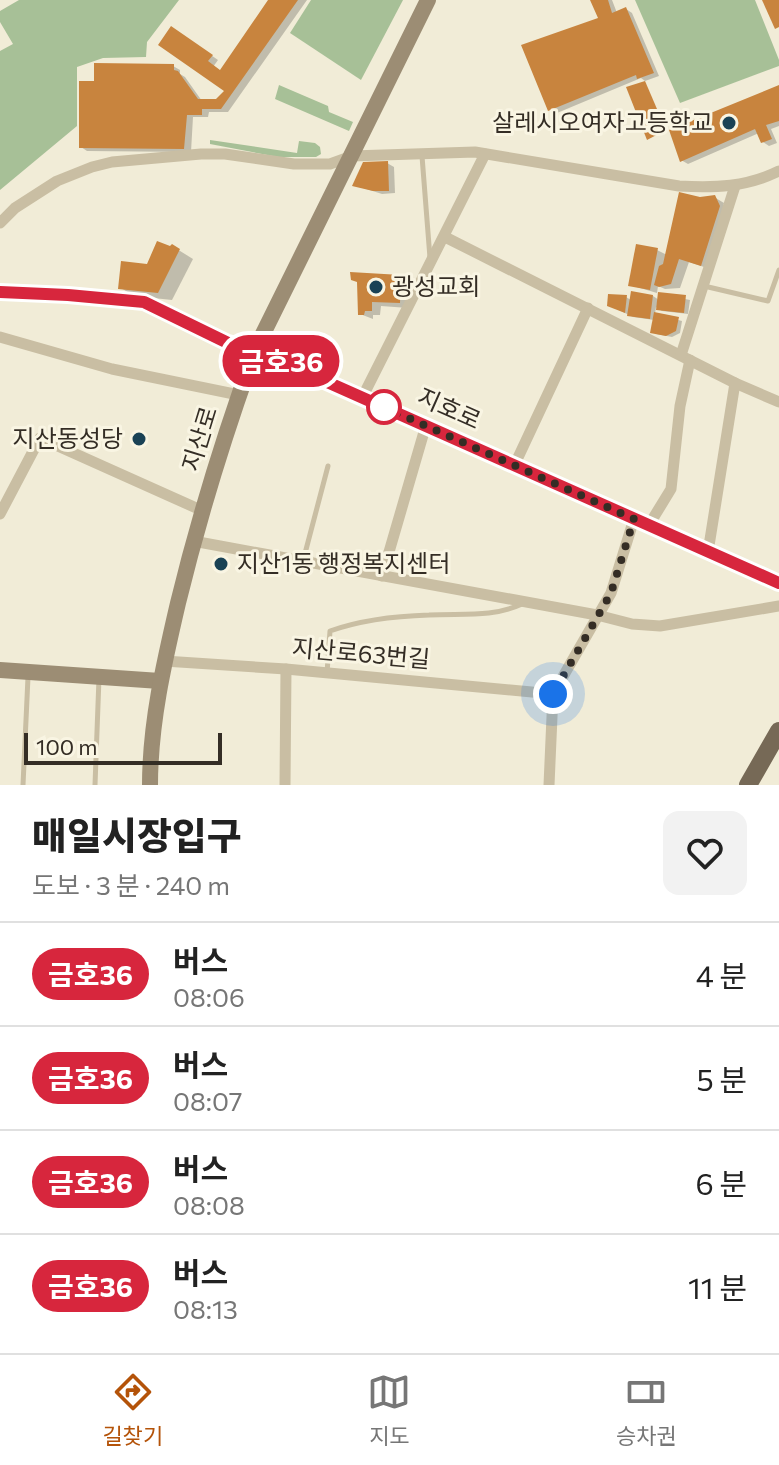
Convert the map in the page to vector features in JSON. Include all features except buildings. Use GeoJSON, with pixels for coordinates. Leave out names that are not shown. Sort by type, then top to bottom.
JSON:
{"type":"FeatureCollection","features":[{"type":"Feature","properties":{"kind":"main road"},"geometry":{"type":"LineString","coordinates":[[748,785],[779,731]]}},
{"type":"Feature","properties":{"kind":"street","name":"지산로"},"geometry":{"type":"LineString","coordinates":[[150,785],[164,661],[193,541],[239,395],[255,350],[428,0]]}},
{"type":"Feature","properties":{"kind":"street"},"geometry":{"type":"LineString","coordinates":[[0,223],[15,208],[57,181],[92,167],[112,162],[225,154],[294,164],[330,164],[352,156],[485,154],[679,186],[735,186],[778,173]]}},
{"type":"Feature","properties":{"kind":"street"},"geometry":{"type":"LineString","coordinates":[[362,398],[485,154]]}},
{"type":"Feature","properties":{"kind":"street"},"geometry":{"type":"LineString","coordinates":[[549,785],[553,694],[611,593],[642,522],[671,489],[685,358],[703,286],[735,186]]}},
{"type":"Feature","properties":{"kind":"street"},"geometry":{"type":"LineString","coordinates":[[445,237],[735,383],[779,402]]}},
{"type":"Feature","properties":{"kind":"street","name":"지호로"},"geometry":{"type":"LineString","coordinates":[[0,292],[144,302],[228,343],[255,350],[779,583]]}},
{"type":"Feature","properties":{"kind":"street"},"geometry":{"type":"LineString","coordinates":[[515,464],[588,308]]}},
{"type":"Feature","properties":{"kind":"street"},"geometry":{"type":"LineString","coordinates":[[0,337],[112,369],[239,395]]}},
{"type":"Feature","properties":{"kind":"street"},"geometry":{"type":"LineString","coordinates":[[708,552],[735,383]]}},
{"type":"Feature","properties":{"kind":"street"},"geometry":{"type":"LineString","coordinates":[[382,576],[426,425]]}},
{"type":"Feature","properties":{"kind":"street"},"geometry":{"type":"LineString","coordinates":[[0,514],[40,438],[203,511]]}},
{"type":"Feature","properties":{"kind":"street"},"geometry":{"type":"LineString","coordinates":[[193,541],[632,624],[660,626],[779,606]]}},
{"type":"Feature","properties":{"kind":"street","name":"지산로63번길"},"geometry":{"type":"LineString","coordinates":[[164,661],[553,694]]}},
{"type":"Feature","properties":{"kind":"street"},"geometry":{"type":"LineString","coordinates":[[285,785],[286,669]]}},
{"type":"Feature","properties":{"kind":"street"},"geometry":{"type":"LineString","coordinates":[[0,670],[160,681]]}},
{"type":"Feature","properties":{"kind":"lane"},"geometry":{"type":"LineString","coordinates":[[422,154],[430,263]]}},
{"type":"Feature","properties":{"kind":"lane"},"geometry":{"type":"LineString","coordinates":[[703,286],[768,301],[779,270]]}},
{"type":"Feature","properties":{"kind":"lane"},"geometry":{"type":"LineString","coordinates":[[303,561],[328,466]]}},
{"type":"Feature","properties":{"kind":"lane"},"geometry":{"type":"LineString","coordinates":[[327,673],[330,631],[383,619],[497,613],[527,602]]}},
{"type":"Feature","properties":{"kind":"lane"},"geometry":{"type":"LineString","coordinates":[[23,785],[28,672]]}},
{"type":"Feature","properties":{"kind":"lane"},"geometry":{"type":"LineString","coordinates":[[95,785],[99,676]]}},
{"type":"Feature","properties":{"kind":"green space"},"geometry":{"type":"Polygon","coordinates":[[[19,0],[179,0],[147,42],[146,57],[103,58],[77,67],[77,126],[0,190],[0,51],[13,44],[0,22],[0,11],[19,0]]]}},
{"type":"Feature","properties":{"kind":"green space"},"geometry":{"type":"Polygon","coordinates":[[[311,0],[403,0],[361,80],[290,33],[311,0]]]}},
{"type":"Feature","properties":{"kind":"green space"},"geometry":{"type":"Polygon","coordinates":[[[635,0],[755,0],[779,66],[680,103],[635,0]]]}},
{"type":"Feature","properties":{"kind":"green space"},"geometry":{"type":"Polygon","coordinates":[[[279,85],[328,106],[329,112],[353,122],[349,131],[275,99],[279,85]]]}},
{"type":"Feature","properties":{"kind":"green space"},"geometry":{"type":"Polygon","coordinates":[[[210,140],[297,153],[299,141],[315,143],[320,147],[321,154],[316,157],[278,157],[210,144],[210,140]]]}},
{"type":"Feature","properties":{"kind":"bus line","name":"금호36"},"geometry":{"type":"LineString","coordinates":[[0,292],[144,302],[228,343],[255,350],[779,583]]}},
{"type":"Feature","properties":{"kind":"place","name":"살레시오여자고등학교"},"geometry":{"type":"Point","coordinates":[729,123]}},
{"type":"Feature","properties":{"kind":"place","name":"광성교회"},"geometry":{"type":"Point","coordinates":[376,287]}},
{"type":"Feature","properties":{"kind":"place","name":"지산동성당"},"geometry":{"type":"Point","coordinates":[139,439]}},
{"type":"Feature","properties":{"kind":"place","name":"지산1동 행정복지센터"},"geometry":{"type":"Point","coordinates":[221,564]}},
{"type":"Feature","properties":{"kind":"route"},"geometry":{"type":"LineString","coordinates":[[384,407],[634,519],[611,593],[553,694]]}}]}
